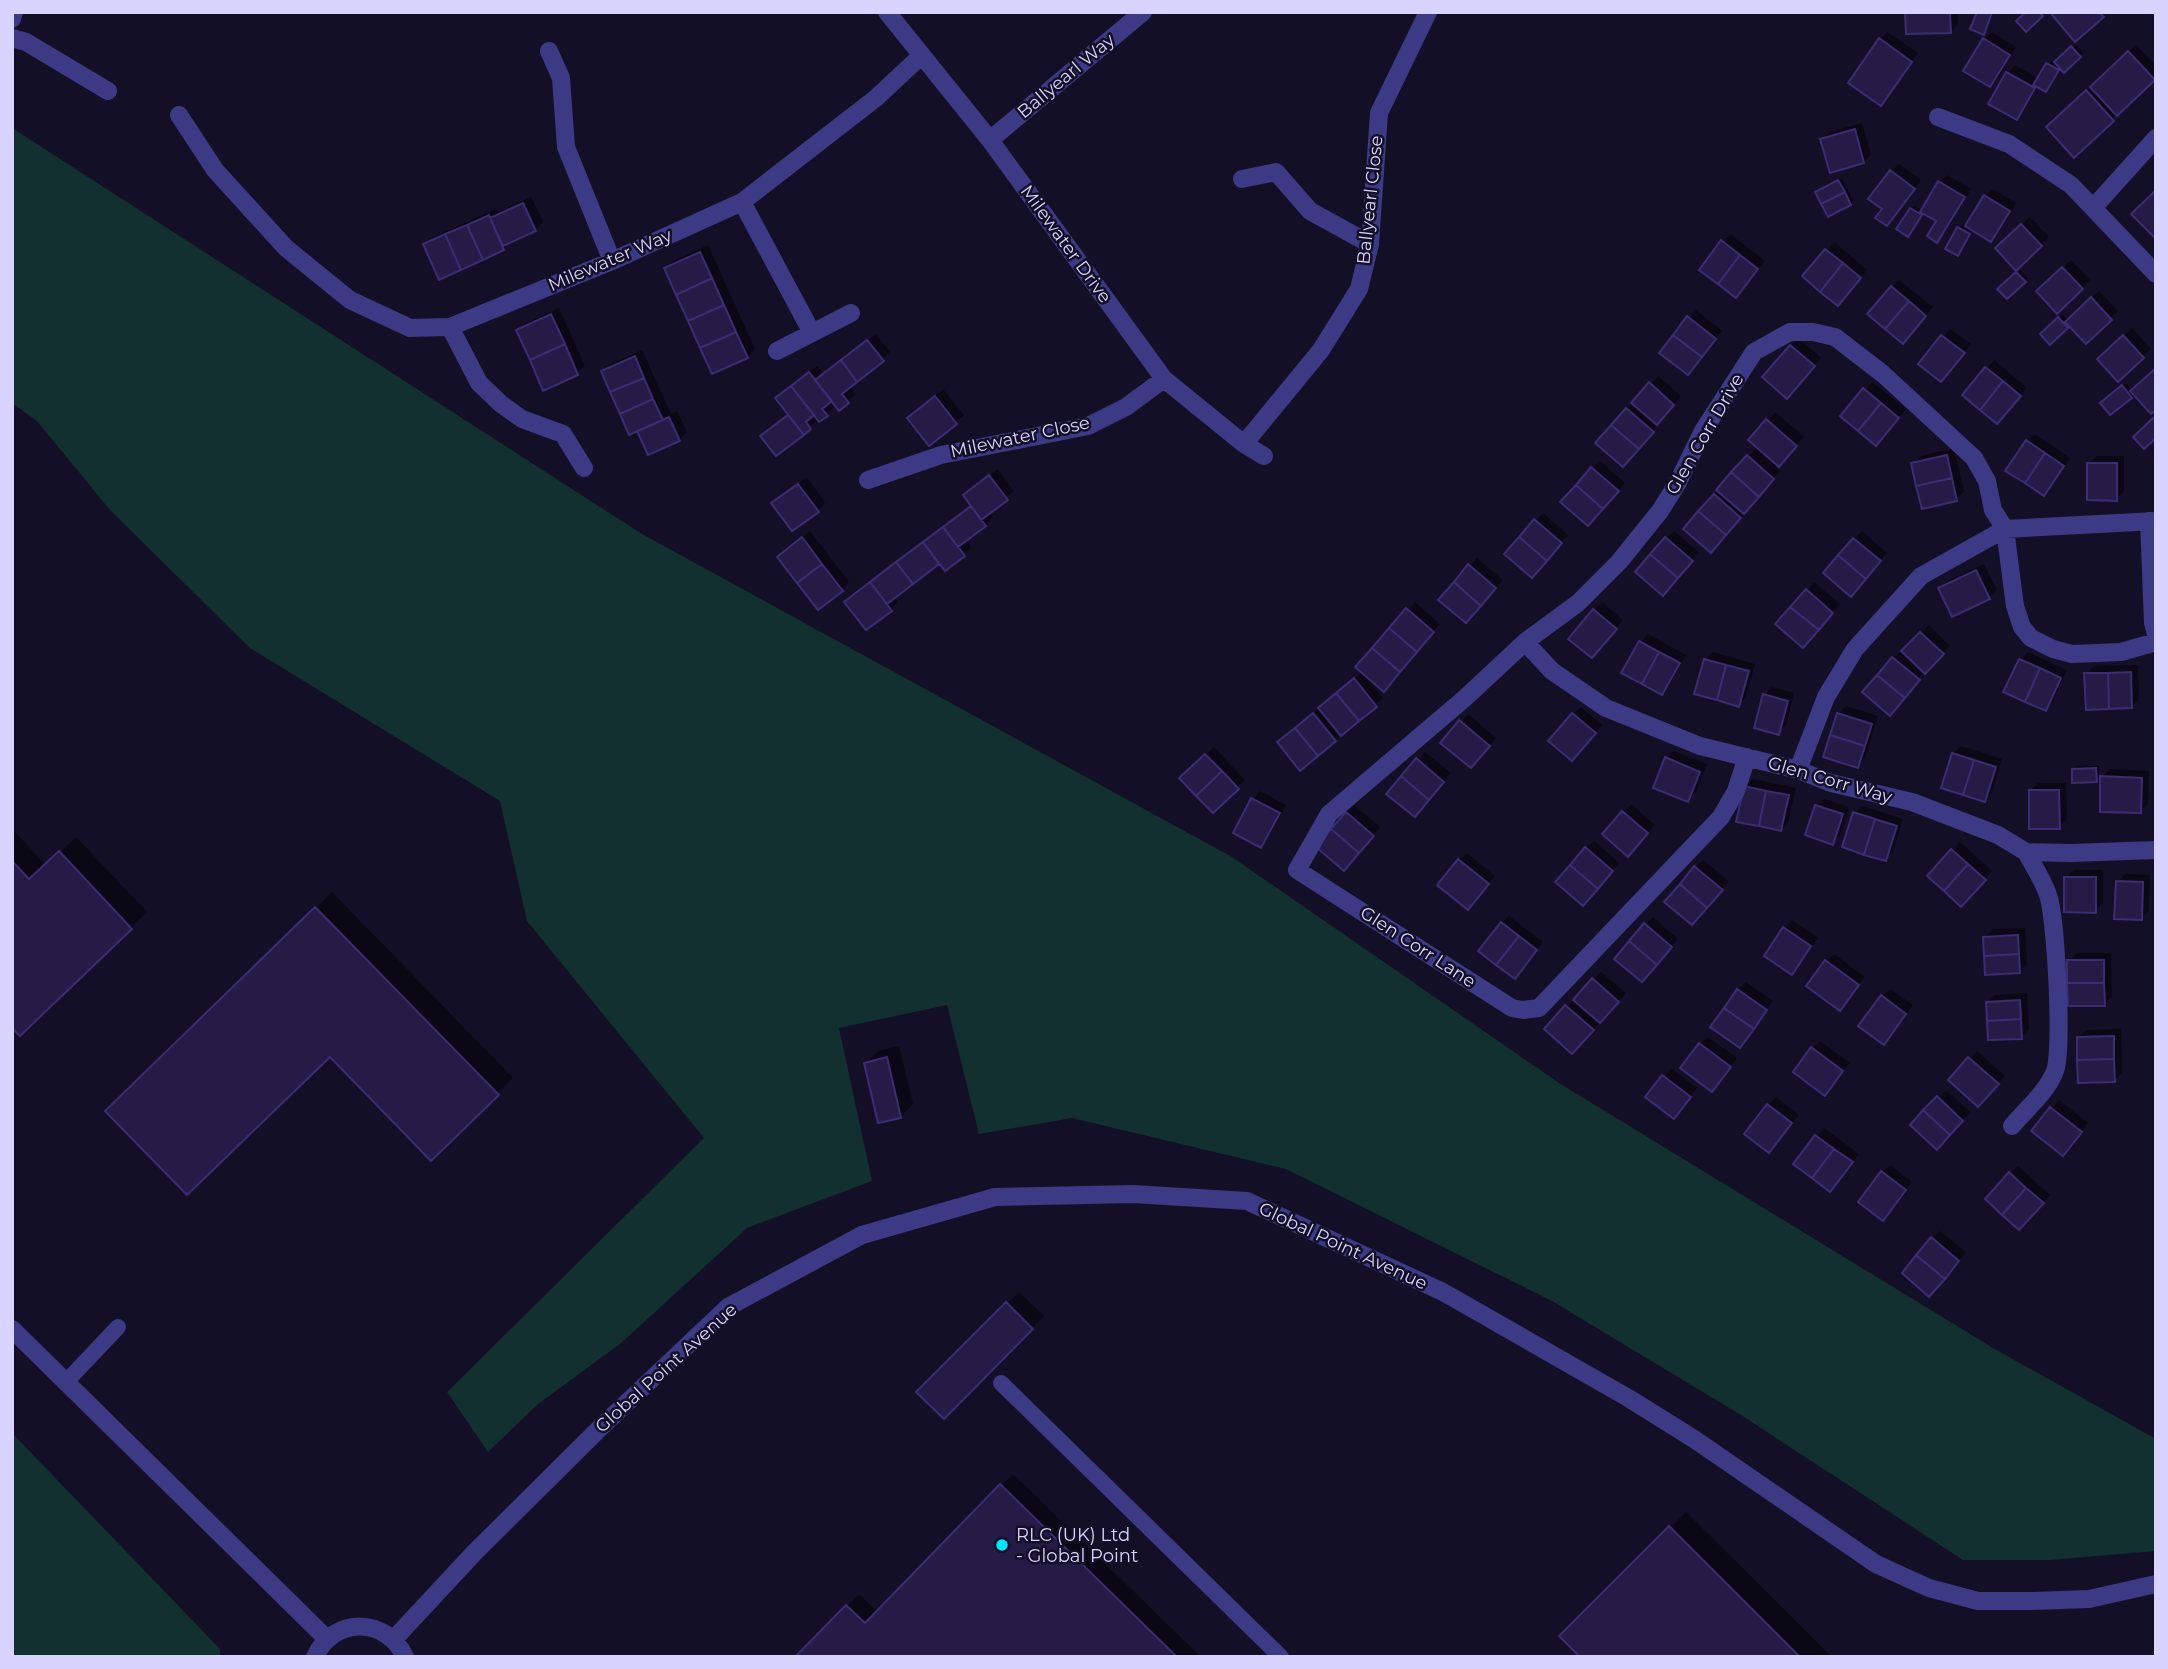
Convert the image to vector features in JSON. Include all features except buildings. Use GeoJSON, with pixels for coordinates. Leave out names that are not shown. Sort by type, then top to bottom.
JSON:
{"type":"FeatureCollection","features":[{"type":"Feature","properties":{"kind":"street"},"geometry":{"type":"LineString","coordinates":[[12,19],[14,12]]}},
{"type":"Feature","properties":{"kind":"street","name":"Milewater Drive"},"geometry":{"type":"LineString","coordinates":[[887,12],[990,140],[1164,379],[1244,444],[1264,456]]}},
{"type":"Feature","properties":{"kind":"street","name":"Ballyearl Way"},"geometry":{"type":"LineString","coordinates":[[990,140],[1143,12]]}},
{"type":"Feature","properties":{"kind":"street","name":"Ballyearl Close"},"geometry":{"type":"LineString","coordinates":[[1244,444],[1321,350],[1359,289],[1370,244],[1379,113],[1429,12]]}},
{"type":"Feature","properties":{"kind":"street"},"geometry":{"type":"LineString","coordinates":[[12,38],[26,42],[108,90]]}},
{"type":"Feature","properties":{"kind":"street"},"geometry":{"type":"LineString","coordinates":[[549,51],[561,78],[566,147],[612,261]]}},
{"type":"Feature","properties":{"kind":"street","name":"Milewater Way"},"geometry":{"type":"LineString","coordinates":[[450,327],[612,261],[742,202],[877,98],[922,55]]}},
{"type":"Feature","properties":{"kind":"street"},"geometry":{"type":"LineString","coordinates":[[179,115],[215,170],[286,248],[350,300],[410,328],[450,327],[479,383],[522,419],[563,434],[584,468]]}},
{"type":"Feature","properties":{"kind":"street"},"geometry":{"type":"LineString","coordinates":[[1938,117],[2009,144],[2071,185],[2156,274]]}},
{"type":"Feature","properties":{"kind":"street"},"geometry":{"type":"LineString","coordinates":[[2093,208],[2156,138]]}},
{"type":"Feature","properties":{"kind":"street"},"geometry":{"type":"LineString","coordinates":[[1242,178],[1276,172],[1310,211],[1370,244]]}},
{"type":"Feature","properties":{"kind":"street"},"geometry":{"type":"LineString","coordinates":[[742,202],[811,331]]}},
{"type":"Feature","properties":{"kind":"street"},"geometry":{"type":"LineString","coordinates":[[778,351],[811,331],[850,313]]}},
{"type":"Feature","properties":{"kind":"street","name":"Glen Corr Drive"},"geometry":{"type":"LineString","coordinates":[[1525,642],[1578,603],[1637,541],[1677,484],[1703,431],[1754,352],[1790,332],[1813,332],[1835,337],[1884,374],[1974,458],[1987,481],[1993,510],[2005,529],[2015,606],[2022,627],[2031,638],[2053,649],[2072,654],[2121,652],[2156,642]]}},
{"type":"Feature","properties":{"kind":"street","name":"Milewater Close"},"geometry":{"type":"LineString","coordinates":[[868,480],[941,454],[1088,426],[1126,407],[1164,379]]}},
{"type":"Feature","properties":{"kind":"street"},"geometry":{"type":"LineString","coordinates":[[1798,770],[1826,697],[1855,649],[1921,576],[2005,529],[2152,521],[2153,623],[2156,634]]}},
{"type":"Feature","properties":{"kind":"street","name":"Glen Corr Way"},"geometry":{"type":"LineString","coordinates":[[1525,642],[1552,671],[1606,708],[1700,746],[1798,770],[1831,783],[1912,803],[1998,835],[2026,852],[2156,850]]}},
{"type":"Feature","properties":{"kind":"street","name":"Glen Corr Lane"},"geometry":{"type":"LineString","coordinates":[[1525,642],[1465,698],[1329,814],[1297,870],[1512,1007],[1523,1010],[1539,1008],[1721,817],[1735,791],[1747,757]]}},
{"type":"Feature","properties":{"kind":"street"},"geometry":{"type":"LineString","coordinates":[[2012,1126],[2048,1084],[2056,1069],[2058,1014],[2053,926],[2048,894],[2026,852]]}},
{"type":"Feature","properties":{"kind":"street","name":"Global Point Avenue"},"geometry":{"type":"LineString","coordinates":[[394,1639],[475,1552],[601,1427],[728,1307],[862,1235],[995,1197],[1133,1194],[1247,1201],[1455,1299],[1630,1399],[1694,1439],[1876,1564],[1929,1588],[1978,1601],[2033,1601],[2089,1599],[2156,1584]]}},
{"type":"Feature","properties":{"kind":"street"},"geometry":{"type":"LineString","coordinates":[[12,1329],[327,1639]]}},
{"type":"Feature","properties":{"kind":"street"},"geometry":{"type":"LineString","coordinates":[[315,1657],[327,1639],[339,1630],[360,1626],[382,1631],[394,1639],[405,1657]]}},
{"type":"Feature","properties":{"kind":"lane"},"geometry":{"type":"LineString","coordinates":[[66,1382],[118,1327]]}},
{"type":"Feature","properties":{"kind":"lane"},"geometry":{"type":"LineString","coordinates":[[1002,1383],[1281,1657]]}},
{"type":"Feature","properties":{"kind":"green space"},"geometry":{"type":"Polygon","coordinates":[[[12,128],[642,534],[1232,857],[1559,1083],[1993,1348],[2156,1439],[2156,1551],[2050,1560],[1963,1560],[1741,1415],[1552,1301],[1286,1169],[1072,1118],[979,1134],[947,1005],[839,1028],[872,1181],[747,1228],[620,1344],[538,1404],[488,1452],[447,1392],[704,1138],[527,921],[500,801],[250,648],[110,510],[37,421],[12,403],[12,128]]]}},
{"type":"Feature","properties":{"kind":"green space"},"geometry":{"type":"Polygon","coordinates":[[[12,1433],[220,1649],[220,1657],[12,1657],[12,1433]]]}},
{"type":"Feature","properties":{"kind":"place","name":"RLC (UK) Ltd - Global Point"},"geometry":{"type":"Point","coordinates":[1002,1545]}}]}
